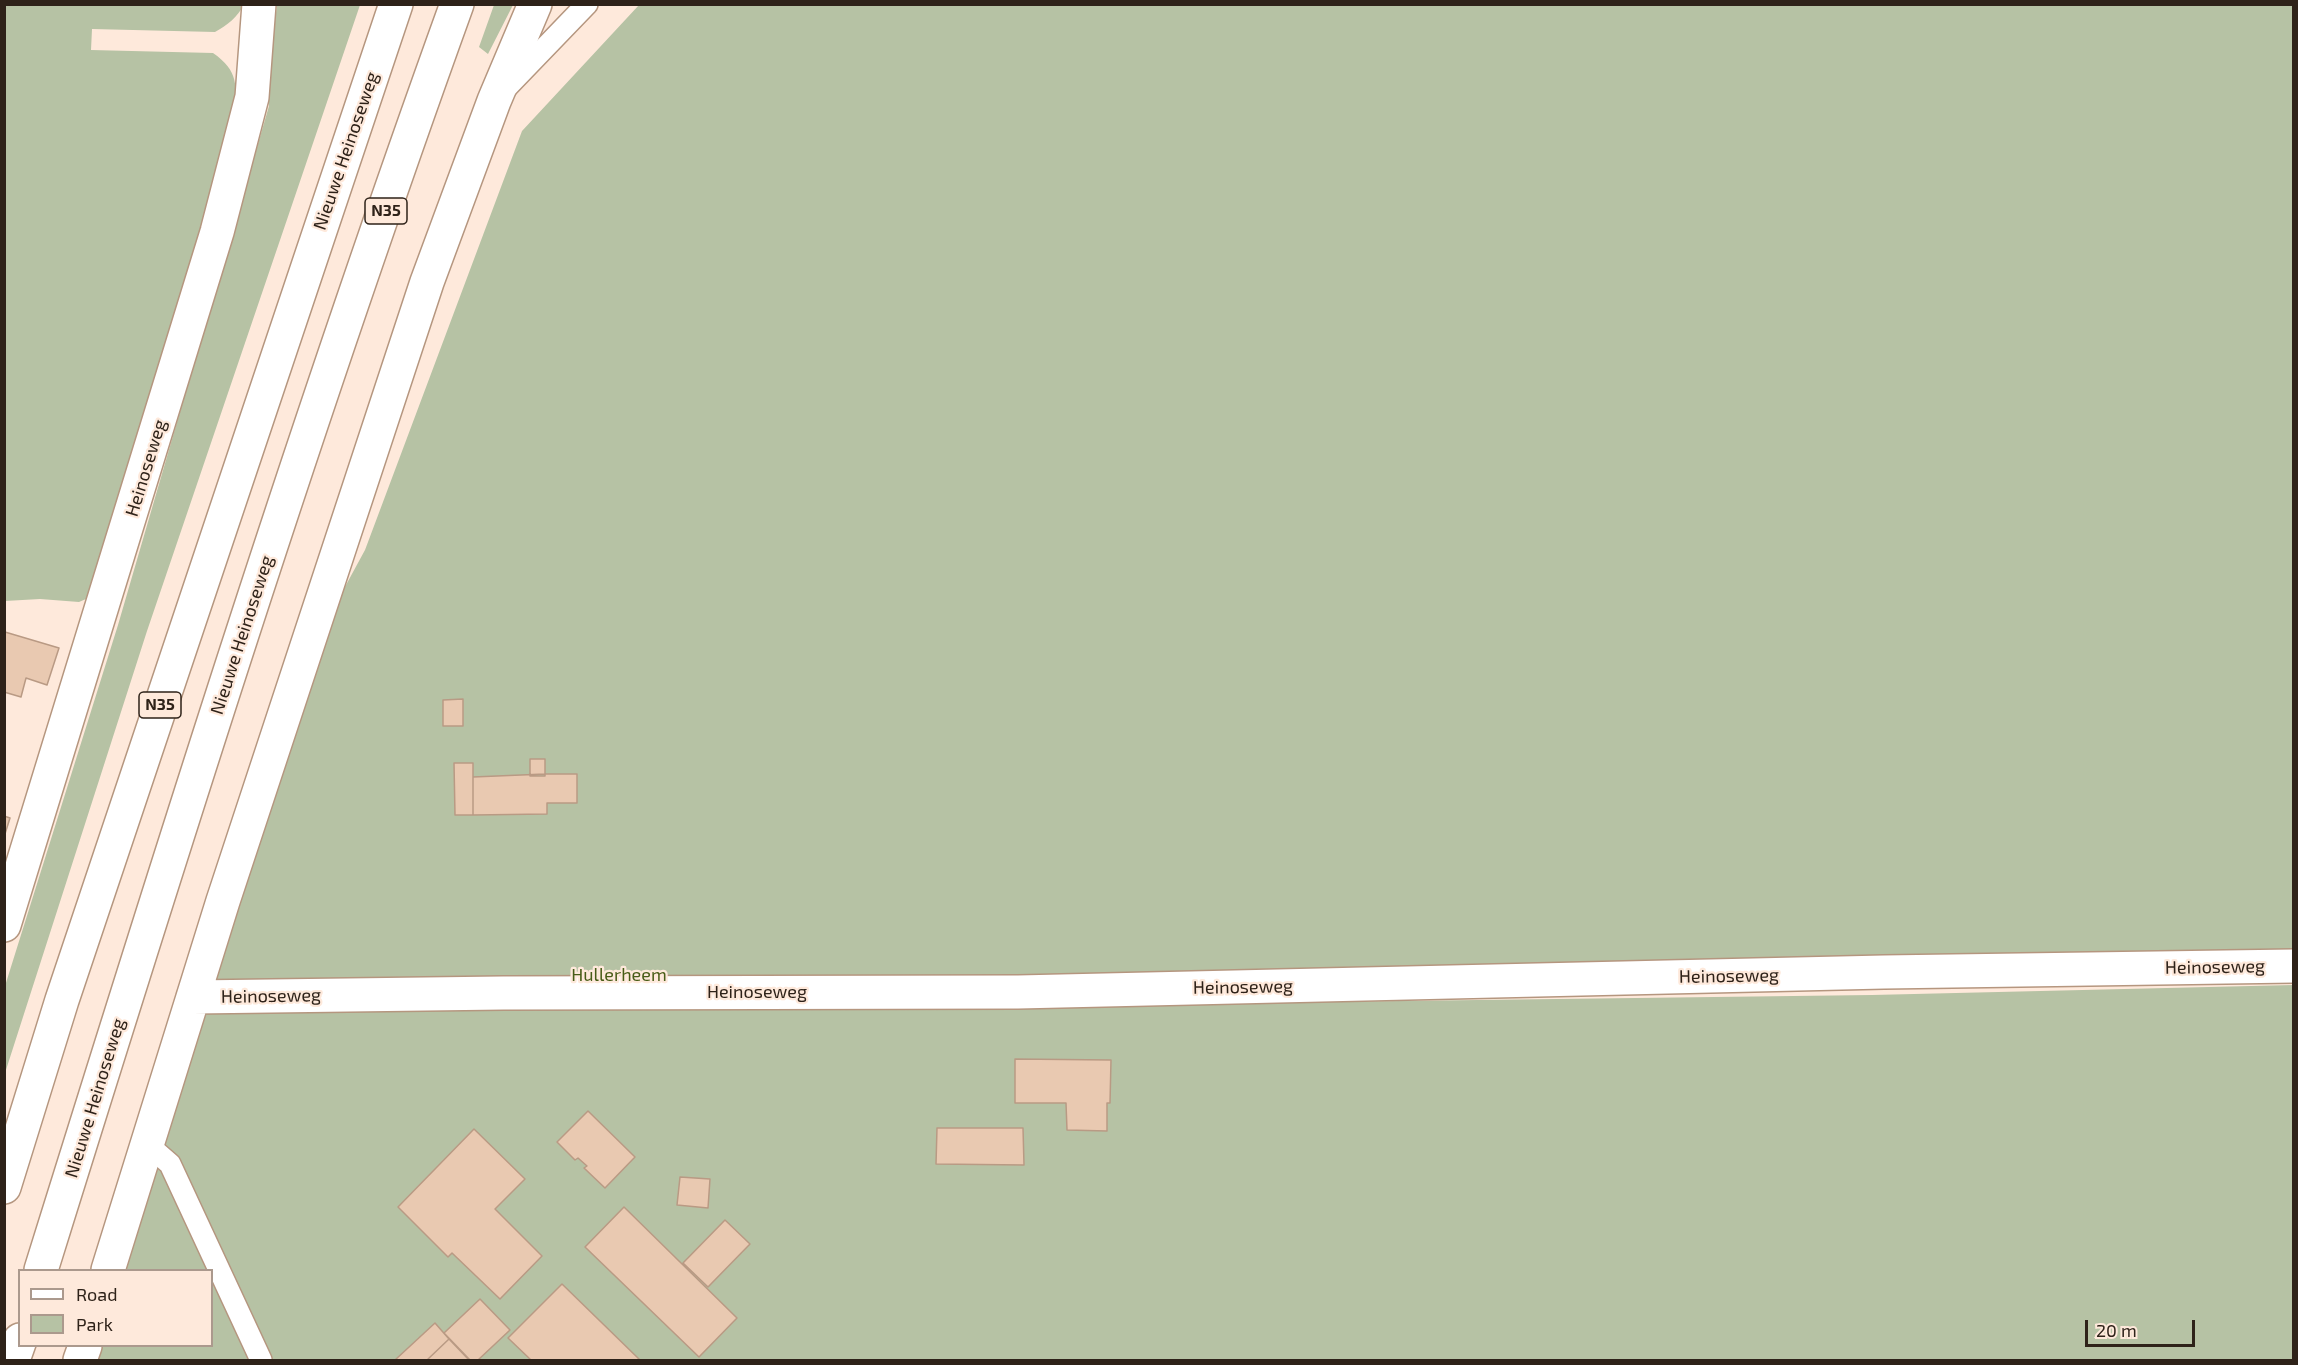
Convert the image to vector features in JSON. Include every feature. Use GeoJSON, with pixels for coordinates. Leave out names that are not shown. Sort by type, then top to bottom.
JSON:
{"type":"FeatureCollection","features":[{"type":"Feature","properties":{"kind":"main road","name":"Heinoseweg"},"geometry":{"type":"LineString","coordinates":[[4,925],[127,533],[217,232],[252,97],[259,4]]}},
{"type":"Feature","properties":{"kind":"main road","name":"Nieuwe Heinoseweg"},"geometry":{"type":"LineString","coordinates":[[4,1187],[62,1000],[396,4]]}},
{"type":"Feature","properties":{"kind":"main road","name":"Nieuwe Heinoseweg"},"geometry":{"type":"LineString","coordinates":[[41,1269],[219,704],[314,418],[458,4]]}},
{"type":"Feature","properties":{"kind":"main road","name":"Heinoseweg"},"geometry":{"type":"LineString","coordinates":[[108,1269],[193,997],[427,282],[494,100],[535,4]]}},
{"type":"Feature","properties":{"kind":"main road","name":"Heinoseweg"},"geometry":{"type":"LineString","coordinates":[[193,997],[504,993],[1030,992],[1884,972],[2294,966]]}},
{"type":"Feature","properties":{"kind":"main road"},"geometry":{"type":"LineString","coordinates":[[13,1360],[18,1346]]}},
{"type":"Feature","properties":{"kind":"lane","name":"Heinoseweg"},"geometry":{"type":"LineString","coordinates":[[494,100],[588,4]]}},
{"type":"Feature","properties":{"kind":"lane"},"geometry":{"type":"LineString","coordinates":[[147,1144],[170,1164],[261,1360]]}},
{"type":"Feature","properties":{"kind":"green space"},"geometry":{"type":"Polygon","coordinates":[[[5,5],[244,5],[232,20],[215,32],[92,29],[91,50],[213,53],[228,66],[232,73],[236,96],[234,116],[93,596],[79,602],[40,599],[5,601],[5,5]]]}},
{"type":"Feature","properties":{"kind":"green space"},"geometry":{"type":"Polygon","coordinates":[[[277,5],[360,5],[147,631],[5,1073],[5,986],[118,625],[269,106],[267,86],[277,5]]]}},
{"type":"Feature","properties":{"kind":"green space"},"geometry":{"type":"Polygon","coordinates":[[[494,5],[513,5],[488,54],[479,47],[494,5]]]}},
{"type":"Feature","properties":{"kind":"green space","name":"Hullerheem"},"geometry":{"type":"Polygon","coordinates":[[[639,5],[2293,5],[2293,954],[1528,964],[1023,978],[1004,1006],[1872,995],[2293,985],[2293,1360],[96,1360],[101,1347],[213,1347],[213,1269],[124,1269],[179,1088],[334,607],[365,550],[522,131],[639,5]]]}},
{"type":"Feature","properties":{"kind":"building"},"geometry":{"type":"Polygon","coordinates":[[[5,632],[59,648],[47,685],[26,678],[21,697],[4,692],[5,632]]]}},
{"type":"Feature","properties":{"kind":"building"},"geometry":{"type":"Polygon","coordinates":[[[463,699],[463,726],[443,726],[443,700],[463,699]]]}},
{"type":"Feature","properties":{"kind":"building"},"geometry":{"type":"Polygon","coordinates":[[[530,759],[545,759],[545,776],[530,776],[530,759]]]}},
{"type":"Feature","properties":{"kind":"building"},"geometry":{"type":"Polygon","coordinates":[[[454,763],[473,763],[473,815],[455,815],[454,763]]]}},
{"type":"Feature","properties":{"kind":"building"},"geometry":{"type":"Polygon","coordinates":[[[577,774],[577,803],[547,803],[547,814],[473,815],[473,777],[577,774]]]}},
{"type":"Feature","properties":{"kind":"building"},"geometry":{"type":"Polygon","coordinates":[[[4,816],[10,818],[4,837],[4,816]]]}},
{"type":"Feature","properties":{"kind":"building"},"geometry":{"type":"Polygon","coordinates":[[[1015,1059],[1111,1060],[1107,1131],[1067,1130],[1066,1103],[1015,1103],[1015,1059]]]}},
{"type":"Feature","properties":{"kind":"building"},"geometry":{"type":"Polygon","coordinates":[[[588,1111],[635,1157],[605,1188],[584,1168],[587,1166],[578,1158],[575,1160],[557,1142],[588,1111]]]}},
{"type":"Feature","properties":{"kind":"building"},"geometry":{"type":"Polygon","coordinates":[[[937,1128],[1023,1128],[1024,1165],[936,1164],[937,1128]]]}},
{"type":"Feature","properties":{"kind":"building"},"geometry":{"type":"Polygon","coordinates":[[[474,1129],[525,1179],[495,1209],[542,1256],[500,1299],[452,1253],[448,1257],[398,1207],[474,1129]]]}},
{"type":"Feature","properties":{"kind":"building"},"geometry":{"type":"Polygon","coordinates":[[[680,1177],[710,1179],[708,1208],[677,1205],[680,1177]]]}},
{"type":"Feature","properties":{"kind":"building"},"geometry":{"type":"Polygon","coordinates":[[[624,1207],[737,1318],[699,1357],[585,1247],[624,1207]]]}},
{"type":"Feature","properties":{"kind":"building"},"geometry":{"type":"Polygon","coordinates":[[[725,1220],[750,1244],[708,1287],[683,1263],[725,1220]]]}},
{"type":"Feature","properties":{"kind":"building"},"geometry":{"type":"Polygon","coordinates":[[[562,1284],[640,1360],[531,1360],[508,1338],[562,1284]]]}},
{"type":"Feature","properties":{"kind":"building"},"geometry":{"type":"Polygon","coordinates":[[[480,1299],[510,1330],[478,1360],[470,1360],[444,1333],[480,1299]]]}},
{"type":"Feature","properties":{"kind":"building"},"geometry":{"type":"Polygon","coordinates":[[[435,1323],[449,1339],[427,1360],[395,1360],[435,1323]]]}},
{"type":"Feature","properties":{"kind":"building"},"geometry":{"type":"Polygon","coordinates":[[[449,1339],[469,1360],[427,1360],[449,1339]]]}}]}
